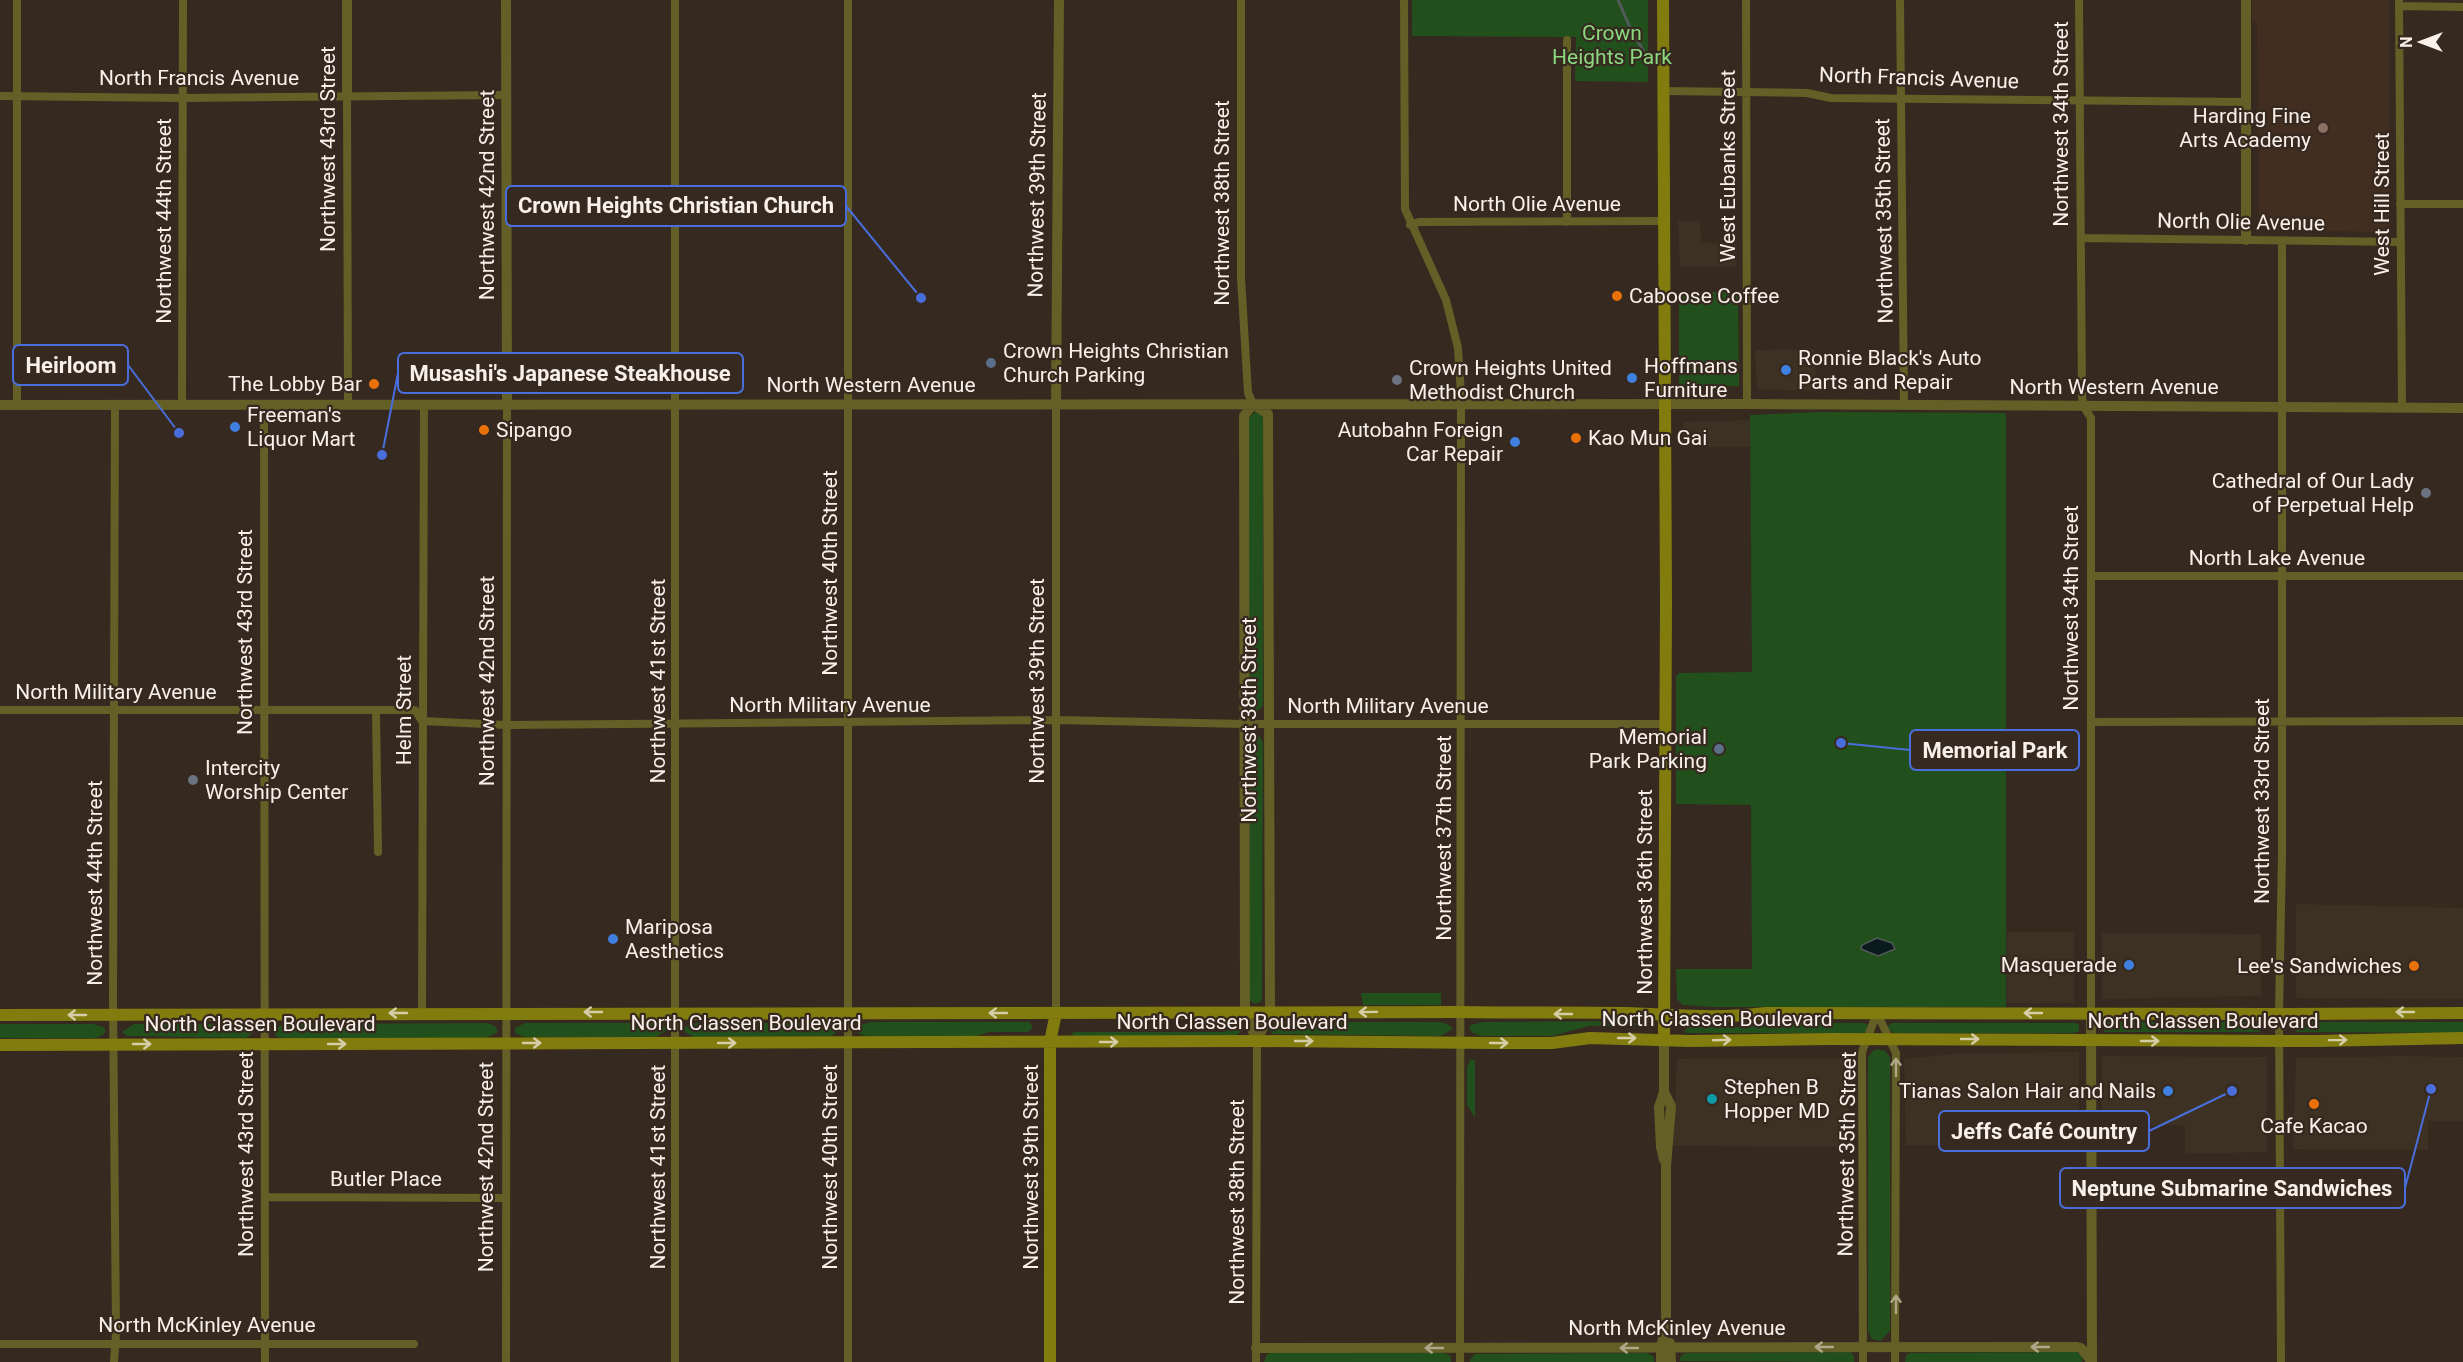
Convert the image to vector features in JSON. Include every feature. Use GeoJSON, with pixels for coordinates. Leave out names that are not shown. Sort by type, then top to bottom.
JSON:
{"type":"FeatureCollection","features":[{"type":"Feature","properties":{"kind":"main road"},"geometry":{"type":"LineString","coordinates":[[1663,0],[1665,221]]}},
{"type":"Feature","properties":{"kind":"main road","name":"Northwest 36th Street"},"geometry":{"type":"LineString","coordinates":[[1664,1040],[1666,724],[1663,330],[1665,221]]}},
{"type":"Feature","properties":{"kind":"main road","name":"North Classen Boulevard"},"geometry":{"type":"LineString","coordinates":[[0,1015],[1462,1012],[1729,1017],[1766,1013],[2463,1012]]}},
{"type":"Feature","properties":{"kind":"main road","name":"Northwest 39th Street"},"geometry":{"type":"LineString","coordinates":[[1050,1362],[1050,1042],[1056,1013]]}},
{"type":"Feature","properties":{"kind":"main road","name":"North Classen Boulevard"},"geometry":{"type":"LineString","coordinates":[[0,1045],[1552,1042],[1590,1038],[2091,1041],[2463,1038]]}},
{"type":"Feature","properties":{"kind":"street"},"geometry":{"type":"LineString","coordinates":[[17,0],[17,406]]}},
{"type":"Feature","properties":{"kind":"street","name":"Northwest 44th Street"},"geometry":{"type":"LineString","coordinates":[[182,405],[183,0]]}},
{"type":"Feature","properties":{"kind":"street","name":"Northwest 43rd Street"},"geometry":{"type":"LineString","coordinates":[[347,0],[348,405]]}},
{"type":"Feature","properties":{"kind":"street","name":"Northwest 42nd Street"},"geometry":{"type":"LineString","coordinates":[[506,0],[506,1362]]}},
{"type":"Feature","properties":{"kind":"street","name":"Northwest 41st Street"},"geometry":{"type":"LineString","coordinates":[[675,0],[675,1362]]}},
{"type":"Feature","properties":{"kind":"street","name":"Northwest 40th Street"},"geometry":{"type":"LineString","coordinates":[[848,0],[848,1362]]}},
{"type":"Feature","properties":{"kind":"street","name":"Northwest 39th Street"},"geometry":{"type":"LineString","coordinates":[[1056,1013],[1056,405],[1059,0]]}},
{"type":"Feature","properties":{"kind":"street","name":"Northwest 38th Street"},"geometry":{"type":"LineString","coordinates":[[1241,0],[1242,304],[1248,393],[1253,404],[1268,414],[1270,1012],[1257,1041]]}},
{"type":"Feature","properties":{"kind":"street","name":"Northwest 37th Street"},"geometry":{"type":"LineString","coordinates":[[1404,0],[1404,203],[1410,225],[1446,300],[1451,317],[1459,358],[1461,404],[1460,1362]]}},
{"type":"Feature","properties":{"kind":"street","name":"West Eubanks Street"},"geometry":{"type":"LineString","coordinates":[[1746,0],[1747,404]]}},
{"type":"Feature","properties":{"kind":"street","name":"Northwest 35th Street"},"geometry":{"type":"LineString","coordinates":[[1900,0],[1904,405]]}},
{"type":"Feature","properties":{"kind":"street","name":"Northwest 34th Street"},"geometry":{"type":"LineString","coordinates":[[2079,0],[2082,396],[2084,407],[2091,418],[2092,1362]]}},
{"type":"Feature","properties":{"kind":"street"},"geometry":{"type":"LineString","coordinates":[[2246,0],[2246,240]]}},
{"type":"Feature","properties":{"kind":"street"},"geometry":{"type":"LineString","coordinates":[[2400,3],[2463,6]]}},
{"type":"Feature","properties":{"kind":"street","name":"West Hill Street"},"geometry":{"type":"LineString","coordinates":[[2400,3],[2402,408]]}},
{"type":"Feature","properties":{"kind":"street"},"geometry":{"type":"LineString","coordinates":[[1567,40],[1567,222]]}},
{"type":"Feature","properties":{"kind":"street","name":"North Francis Avenue"},"geometry":{"type":"LineString","coordinates":[[1664,91],[1807,93],[1831,98],[2246,102]]}},
{"type":"Feature","properties":{"kind":"street","name":"North Francis Avenue"},"geometry":{"type":"LineString","coordinates":[[0,96],[182,98],[507,95]]}},
{"type":"Feature","properties":{"kind":"street"},"geometry":{"type":"LineString","coordinates":[[2400,204],[2463,204]]}},
{"type":"Feature","properties":{"kind":"street","name":"North Olie Avenue"},"geometry":{"type":"LineString","coordinates":[[1410,225],[1419,222],[1665,221]]}},
{"type":"Feature","properties":{"kind":"street","name":"North Olie Avenue"},"geometry":{"type":"LineString","coordinates":[[2081,238],[2400,242]]}},
{"type":"Feature","properties":{"kind":"street","name":"Northwest 33rd Street"},"geometry":{"type":"LineString","coordinates":[[2281,1362],[2282,1140],[2279,1014],[2282,722],[2282,241]]}},
{"type":"Feature","properties":{"kind":"street","name":"Northwest 38th Street"},"geometry":{"type":"LineString","coordinates":[[1253,404],[1244,416],[1245,1012],[1257,1041],[1256,1362]]}},
{"type":"Feature","properties":{"kind":"street","name":"North Western Avenue"},"geometry":{"type":"LineString","coordinates":[[0,405],[1747,404],[2463,408]]}},
{"type":"Feature","properties":{"kind":"street","name":"Northwest 44th Street"},"geometry":{"type":"LineString","coordinates":[[114,1362],[115,405]]}},
{"type":"Feature","properties":{"kind":"street","name":"Northwest 43rd Street"},"geometry":{"type":"LineString","coordinates":[[264,405],[265,1362]]}},
{"type":"Feature","properties":{"kind":"street","name":"Helm Street"},"geometry":{"type":"LineString","coordinates":[[422,1013],[424,406]]}},
{"type":"Feature","properties":{"kind":"street","name":"North Lake Avenue"},"geometry":{"type":"LineString","coordinates":[[2091,576],[2463,576]]}},
{"type":"Feature","properties":{"kind":"street","name":"North Military Avenue"},"geometry":{"type":"LineString","coordinates":[[0,710],[415,710],[422,721],[506,725],[1056,720],[1245,724],[1666,724]]}},
{"type":"Feature","properties":{"kind":"street"},"geometry":{"type":"LineString","coordinates":[[376,710],[378,852]]}},
{"type":"Feature","properties":{"kind":"street"},"geometry":{"type":"LineString","coordinates":[[2091,722],[2463,722]]}},
{"type":"Feature","properties":{"kind":"street"},"geometry":{"type":"LineString","coordinates":[[1876,1013],[1896,1053],[1895,1362]]}},
{"type":"Feature","properties":{"kind":"street","name":"Northwest 35th Street"},"geometry":{"type":"LineString","coordinates":[[1863,1362],[1862,1052],[1876,1013]]}},
{"type":"Feature","properties":{"kind":"street","name":"Northwest 36th Street"},"geometry":{"type":"LineString","coordinates":[[1664,1040],[1664,1092],[1671,1106],[1666,1166],[1666,1348],[1671,1362]]}},
{"type":"Feature","properties":{"kind":"street","name":"Butler Place"},"geometry":{"type":"LineString","coordinates":[[265,1197],[506,1198]]}},
{"type":"Feature","properties":{"kind":"street","name":"North McKinley Avenue"},"geometry":{"type":"LineString","coordinates":[[0,1344],[414,1344]]}},
{"type":"Feature","properties":{"kind":"street","name":"North McKinley Avenue"},"geometry":{"type":"LineString","coordinates":[[1256,1348],[2077,1347],[2092,1362]]}},
{"type":"Feature","properties":{"kind":"street","name":"Northwest 36th Street"},"geometry":{"type":"LineString","coordinates":[[1660,1362],[1666,1348]]}},
{"type":"Feature","properties":{"kind":"shaded area","name":"Harding Fine Arts Academy"},"geometry":{"type":"Polygon","coordinates":[[[2252,0],[2389,0],[2389,232],[2266,230],[2259,224],[2257,23],[2252,21],[2252,0]]]}},
{"type":"Feature","properties":{"kind":"shaded area"},"geometry":{"type":"Polygon","coordinates":[[[1678,221],[1700,221],[1701,243],[1737,243],[1736,267],[1680,267],[1678,221]]]}},
{"type":"Feature","properties":{"kind":"shaded area","name":"Ronnie Black's Auto Parts and Repair"},"geometry":{"type":"Polygon","coordinates":[[[1815,349],[1816,391],[1757,389],[1755,350],[1815,349]]]}},
{"type":"Feature","properties":{"kind":"shaded area"},"geometry":{"type":"Polygon","coordinates":[[[1750,420],[1751,447],[1680,447],[1684,422],[1750,420]]]}},
{"type":"Feature","properties":{"kind":"shaded area"},"geometry":{"type":"Polygon","coordinates":[[[2296,904],[2463,908],[2463,999],[2296,998],[2296,904]]]}},
{"type":"Feature","properties":{"kind":"shaded area"},"geometry":{"type":"Polygon","coordinates":[[[2007,932],[2074,932],[2074,1003],[2007,1003],[2007,932]]]}},
{"type":"Feature","properties":{"kind":"shaded area"},"geometry":{"type":"Polygon","coordinates":[[[2102,933],[2261,934],[2261,996],[2102,999],[2102,933]]]}},
{"type":"Feature","properties":{"kind":"shaded area"},"geometry":{"type":"Polygon","coordinates":[[[1877,938],[1892,943],[1895,949],[1878,956],[1861,949],[1862,945],[1877,938]]]}},
{"type":"Feature","properties":{"kind":"shaded area"},"geometry":{"type":"Polygon","coordinates":[[[2079,1052],[2079,1147],[1906,1145],[1904,1059],[1961,1053],[2079,1052]]]}},
{"type":"Feature","properties":{"kind":"shaded area"},"geometry":{"type":"Polygon","coordinates":[[[2102,1056],[2267,1057],[2267,1152],[2185,1154],[2185,1125],[2102,1125],[2102,1056]]]}},
{"type":"Feature","properties":{"kind":"shaded area"},"geometry":{"type":"Polygon","coordinates":[[[2463,1057],[2463,1121],[2428,1121],[2428,1150],[2293,1149],[2296,1058],[2463,1057]]]}},
{"type":"Feature","properties":{"kind":"shaded area"},"geometry":{"type":"Polygon","coordinates":[[[1849,1058],[1849,1147],[1673,1146],[1677,1059],[1849,1058]]]}},
{"type":"Feature","properties":{"kind":"green space","name":"Crown Heights Park"},"geometry":{"type":"Polygon","coordinates":[[[1412,0],[1648,0],[1648,82],[1575,81],[1576,37],[1412,36],[1412,0]]]}},
{"type":"Feature","properties":{"kind":"green space"},"geometry":{"type":"Polygon","coordinates":[[[1679,292],[1738,292],[1739,386],[1679,386],[1679,292]]]}},
{"type":"Feature","properties":{"kind":"green space"},"geometry":{"type":"Polygon","coordinates":[[[1255,412],[1262,415],[1263,420],[1263,706],[1256,712],[1252,712],[1248,706],[1249,418],[1255,412]]]}},
{"type":"Feature","properties":{"kind":"green space"},"geometry":{"type":"Polygon","coordinates":[[[1819,412],[2006,413],[2006,1007],[1712,1007],[1683,1005],[1677,999],[1676,969],[1752,969],[1751,805],[1676,804],[1676,677],[1679,673],[1752,672],[1750,415],[1819,412]]]}},
{"type":"Feature","properties":{"kind":"green space"},"geometry":{"type":"Polygon","coordinates":[[[1256,736],[1260,737],[1263,742],[1262,997],[1261,1002],[1255,1004],[1250,1001],[1250,740],[1256,736]]]}},
{"type":"Feature","properties":{"kind":"green space"},"geometry":{"type":"Polygon","coordinates":[[[1361,993],[1441,993],[1441,1005],[1363,1005],[1361,993]]]}},
{"type":"Feature","properties":{"kind":"green space"},"geometry":{"type":"Polygon","coordinates":[[[1626,1021],[1644,1025],[1589,1026],[1552,1036],[1481,1036],[1469,1029],[1471,1025],[1483,1022],[1626,1021]]]}},
{"type":"Feature","properties":{"kind":"green space"},"geometry":{"type":"Polygon","coordinates":[[[870,1022],[1029,1022],[1033,1027],[1028,1032],[989,1032],[976,1036],[865,1036],[856,1032],[858,1026],[870,1022]]]}},
{"type":"Feature","properties":{"kind":"green space"},"geometry":{"type":"Polygon","coordinates":[[[1279,1022],[1440,1022],[1453,1029],[1441,1036],[1273,1034],[1268,1029],[1279,1022]]]}},
{"type":"Feature","properties":{"kind":"green space"},"geometry":{"type":"Polygon","coordinates":[[[2259,1022],[2260,1032],[2104,1032],[2104,1023],[2259,1022]]]}},
{"type":"Feature","properties":{"kind":"green space"},"geometry":{"type":"Polygon","coordinates":[[[2296,1022],[2463,1022],[2463,1033],[2296,1032],[2296,1022]]]}},
{"type":"Feature","properties":{"kind":"green space"},"geometry":{"type":"Polygon","coordinates":[[[487,1023],[495,1026],[498,1032],[486,1038],[285,1038],[277,1037],[271,1030],[284,1024],[487,1023]]]}},
{"type":"Feature","properties":{"kind":"green space"},"geometry":{"type":"Polygon","coordinates":[[[525,1023],[654,1023],[666,1027],[667,1030],[656,1037],[524,1037],[515,1033],[515,1028],[525,1023]]]}},
{"type":"Feature","properties":{"kind":"green space"},"geometry":{"type":"Polygon","coordinates":[[[696,1023],[826,1023],[837,1026],[840,1030],[831,1036],[694,1037],[685,1032],[685,1027],[696,1023]]]}},
{"type":"Feature","properties":{"kind":"green space"},"geometry":{"type":"Polygon","coordinates":[[[1766,1023],[1864,1023],[1870,1026],[1867,1032],[1861,1033],[1687,1033],[1684,1031],[1689,1027],[1748,1027],[1766,1023]]]}},
{"type":"Feature","properties":{"kind":"green space"},"geometry":{"type":"Polygon","coordinates":[[[1891,1023],[2075,1023],[2079,1024],[2079,1031],[2073,1033],[1894,1033],[1887,1028],[1891,1023]]]}},
{"type":"Feature","properties":{"kind":"green space"},"geometry":{"type":"Polygon","coordinates":[[[0,1024],[93,1024],[103,1027],[106,1031],[95,1038],[0,1038],[0,1024]]]}},
{"type":"Feature","properties":{"kind":"green space"},"geometry":{"type":"Polygon","coordinates":[[[134,1024],[246,1024],[254,1028],[253,1033],[246,1038],[127,1036],[122,1032],[134,1024]]]}},
{"type":"Feature","properties":{"kind":"green space"},"geometry":{"type":"Polygon","coordinates":[[[1236,1027],[1243,1030],[1234,1037],[1073,1036],[1071,1034],[1075,1032],[1224,1032],[1236,1027]]]}},
{"type":"Feature","properties":{"kind":"green space"},"geometry":{"type":"Polygon","coordinates":[[[1874,1050],[1885,1051],[1890,1057],[1890,1331],[1880,1341],[1872,1339],[1868,1331],[1868,1057],[1874,1050]]]}},
{"type":"Feature","properties":{"kind":"green space"},"geometry":{"type":"Polygon","coordinates":[[[1470,1060],[1475,1060],[1475,1117],[1467,1105],[1467,1067],[1470,1060]]]}},
{"type":"Feature","properties":{"kind":"green space"},"geometry":{"type":"Polygon","coordinates":[[[1850,1352],[1854,1356],[1854,1362],[1679,1361],[1686,1353],[1850,1352]]]}},
{"type":"Feature","properties":{"kind":"green space"},"geometry":{"type":"Polygon","coordinates":[[[2077,1352],[2082,1356],[2082,1362],[1905,1362],[1906,1355],[1911,1353],[2077,1352]]]}},
{"type":"Feature","properties":{"kind":"green space"},"geometry":{"type":"Polygon","coordinates":[[[1444,1353],[1451,1356],[1451,1362],[1264,1362],[1267,1354],[1444,1353]]]}},
{"type":"Feature","properties":{"kind":"green space"},"geometry":{"type":"Polygon","coordinates":[[[1647,1353],[1654,1357],[1654,1362],[1470,1362],[1475,1354],[1647,1353]]]}},
{"type":"Feature","properties":{"kind":"waterway"},"geometry":{"type":"LineString","coordinates":[[1618,0],[1632,32],[1649,60]]}},
{"type":"Feature","properties":{"kind":"place","name":"Harding Fine Arts Academy"},"geometry":{"type":"Point","coordinates":[2323,128]}},
{"type":"Feature","properties":{"kind":"place","name":"Caboose Coffee"},"geometry":{"type":"Point","coordinates":[1617,296]}},
{"type":"Feature","properties":{"kind":"place","name":"Crown Heights Christian Church"},"geometry":{"type":"Point","coordinates":[921,298]}},
{"type":"Feature","properties":{"kind":"place","name":"Crown Heights Christian Church Parking"},"geometry":{"type":"Point","coordinates":[991,363]}},
{"type":"Feature","properties":{"kind":"place","name":"Ronnie Black's Auto Parts and Repair"},"geometry":{"type":"Point","coordinates":[1786,370]}},
{"type":"Feature","properties":{"kind":"place","name":"Hoffmans Furniture"},"geometry":{"type":"Point","coordinates":[1632,378]}},
{"type":"Feature","properties":{"kind":"place","name":"Crown Heights United Methodist Church"},"geometry":{"type":"Point","coordinates":[1397,380]}},
{"type":"Feature","properties":{"kind":"place","name":"The Lobby Bar"},"geometry":{"type":"Point","coordinates":[374,384]}},
{"type":"Feature","properties":{"kind":"place","name":"Freeman's Liquor Mart"},"geometry":{"type":"Point","coordinates":[235,427]}},
{"type":"Feature","properties":{"kind":"place","name":"Sipango"},"geometry":{"type":"Point","coordinates":[484,430]}},
{"type":"Feature","properties":{"kind":"place","name":"Heirloom"},"geometry":{"type":"Point","coordinates":[179,433]}},
{"type":"Feature","properties":{"kind":"place","name":"Kao Mun Gai"},"geometry":{"type":"Point","coordinates":[1576,438]}},
{"type":"Feature","properties":{"kind":"place","name":"Autobahn Foreign Car Repair"},"geometry":{"type":"Point","coordinates":[1515,442]}},
{"type":"Feature","properties":{"kind":"place","name":"Musashi's Japanese Steakhouse"},"geometry":{"type":"Point","coordinates":[382,455]}},
{"type":"Feature","properties":{"kind":"place","name":"Cathedral of Our Lady of Perpetual Help"},"geometry":{"type":"Point","coordinates":[2426,493]}},
{"type":"Feature","properties":{"kind":"place","name":"Memorial Park"},"geometry":{"type":"Point","coordinates":[1841,743]}},
{"type":"Feature","properties":{"kind":"place","name":"Memorial Park Parking"},"geometry":{"type":"Point","coordinates":[1719,749]}},
{"type":"Feature","properties":{"kind":"place","name":"Intercity Worship Center"},"geometry":{"type":"Point","coordinates":[193,780]}},
{"type":"Feature","properties":{"kind":"place","name":"Mariposa Aesthetics"},"geometry":{"type":"Point","coordinates":[613,939]}},
{"type":"Feature","properties":{"kind":"place","name":"Masquerade"},"geometry":{"type":"Point","coordinates":[2129,965]}},
{"type":"Feature","properties":{"kind":"place","name":"Lee's Sandwiches"},"geometry":{"type":"Point","coordinates":[2414,966]}},
{"type":"Feature","properties":{"kind":"place","name":"Neptune Submarine Sandwiches"},"geometry":{"type":"Point","coordinates":[2431,1089]}},
{"type":"Feature","properties":{"kind":"place","name":"Tianas Salon Hair and Nails"},"geometry":{"type":"Point","coordinates":[2168,1091]}},
{"type":"Feature","properties":{"kind":"place","name":"Jeffs Café Country"},"geometry":{"type":"Point","coordinates":[2232,1091]}},
{"type":"Feature","properties":{"kind":"place","name":"Stephen B Hopper MD"},"geometry":{"type":"Point","coordinates":[1712,1099]}},
{"type":"Feature","properties":{"kind":"place","name":"Cafe Kacao"},"geometry":{"type":"Point","coordinates":[2314,1104]}}]}
